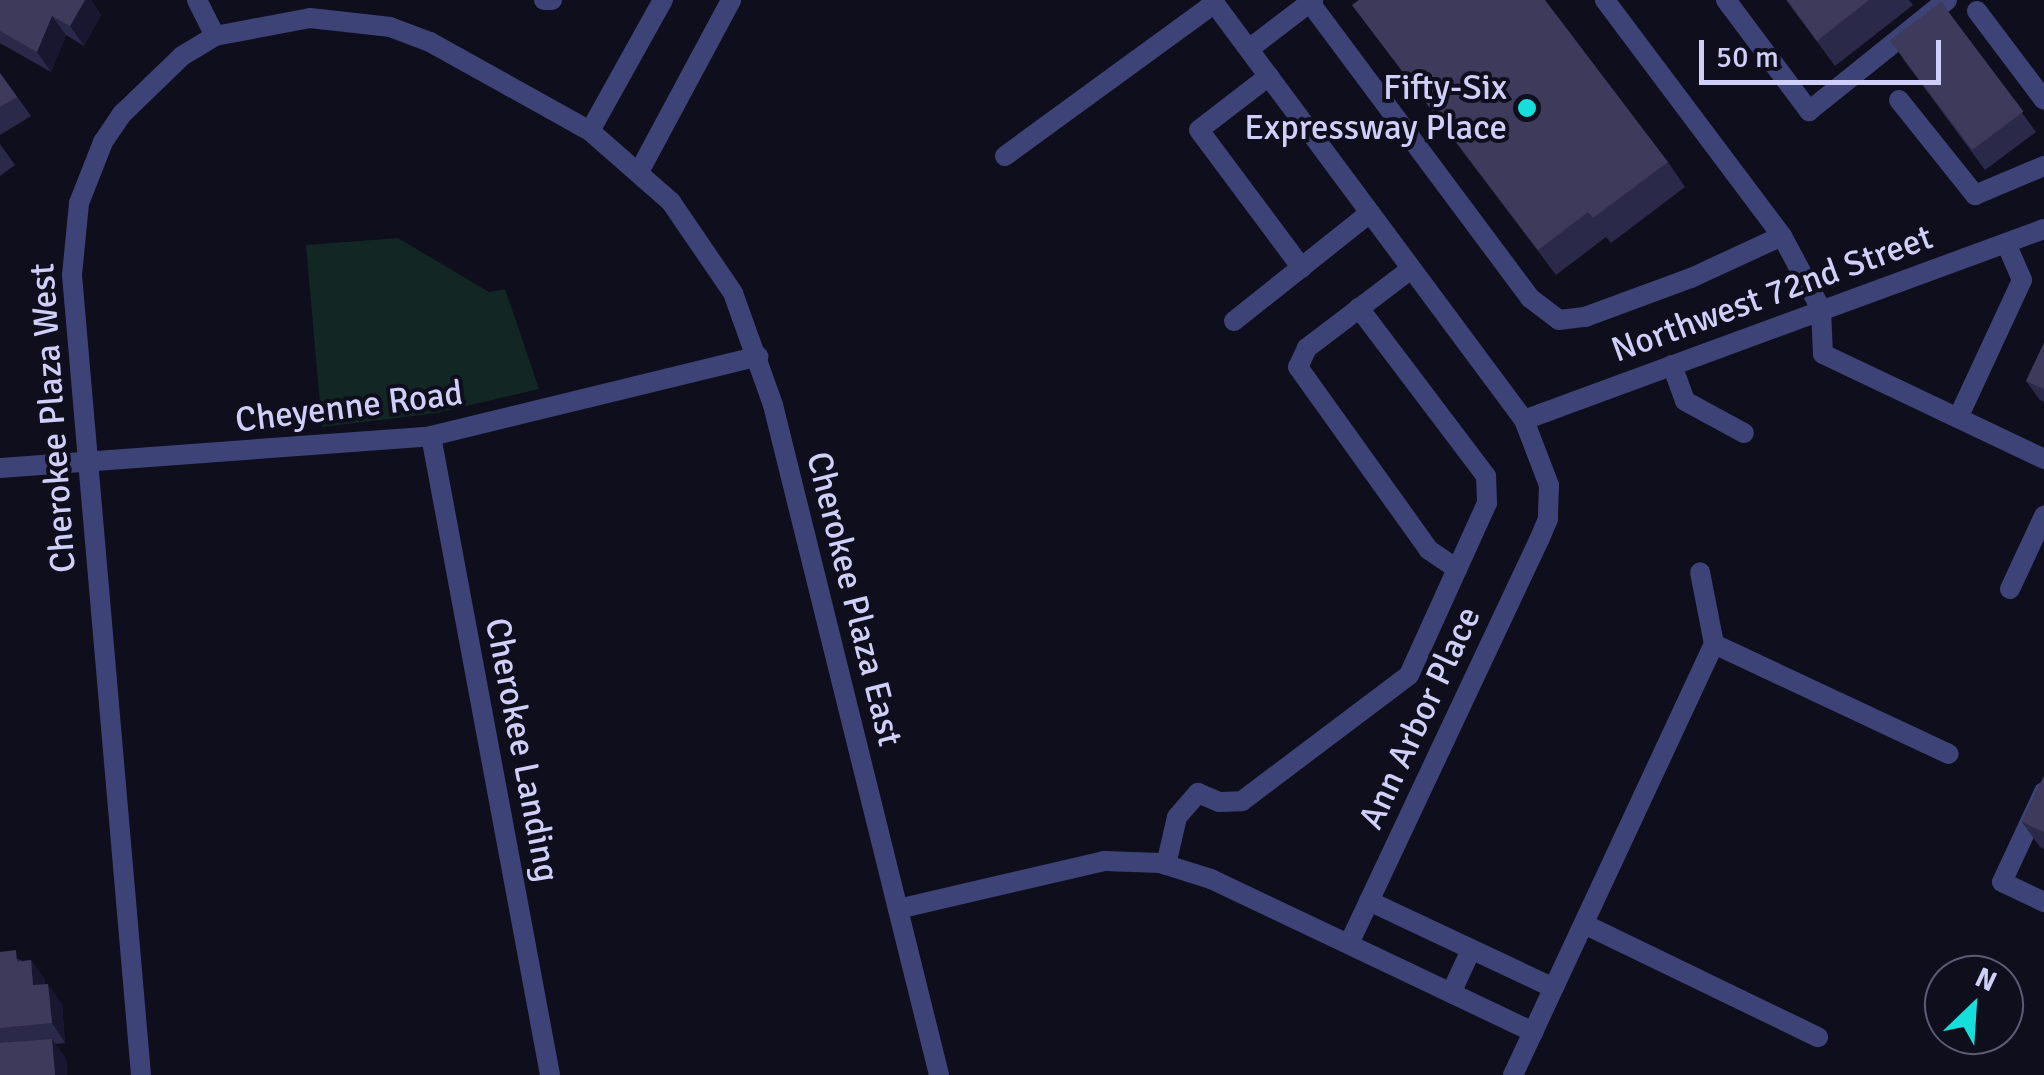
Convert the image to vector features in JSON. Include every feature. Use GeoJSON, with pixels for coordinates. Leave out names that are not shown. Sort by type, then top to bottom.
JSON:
{"type":"FeatureCollection","features":[{"type":"Feature","properties":{"kind":"street"},"geometry":{"type":"LineString","coordinates":[[198,0],[215,36]]}},
{"type":"Feature","properties":{"kind":"street"},"geometry":{"type":"LineString","coordinates":[[544,0],[552,0]]}},
{"type":"Feature","properties":{"kind":"street"},"geometry":{"type":"LineString","coordinates":[[590,131],[663,0]]}},
{"type":"Feature","properties":{"kind":"street"},"geometry":{"type":"LineString","coordinates":[[640,170],[731,0]]}},
{"type":"Feature","properties":{"kind":"street"},"geometry":{"type":"LineString","coordinates":[[1606,0],[1782,236],[1820,309],[1823,354],[2044,459]]}},
{"type":"Feature","properties":{"kind":"street"},"geometry":{"type":"LineString","coordinates":[[1726,0],[1809,112],[1947,0]]}},
{"type":"Feature","properties":{"kind":"street"},"geometry":{"type":"LineString","coordinates":[[1249,49],[1310,1],[1530,298],[1559,320],[1585,317],[1690,278],[1782,236]]}},
{"type":"Feature","properties":{"kind":"street"},"geometry":{"type":"LineString","coordinates":[[1005,156],[1213,2],[1524,420]]}},
{"type":"Feature","properties":{"kind":"street"},"geometry":{"type":"LineString","coordinates":[[1977,10],[2044,100]]}},
{"type":"Feature","properties":{"kind":"street","name":"Cherokee Plaza West"},"geometry":{"type":"LineString","coordinates":[[141,1075],[72,275],[79,204],[103,142],[122,114],[182,56],[215,36],[310,18],[390,27],[522,88],[590,131],[640,170]]}},
{"type":"Feature","properties":{"kind":"street"},"geometry":{"type":"LineString","coordinates":[[1269,76],[1200,130],[1302,268]]}},
{"type":"Feature","properties":{"kind":"street"},"geometry":{"type":"LineString","coordinates":[[1899,100],[1975,195],[2044,166]]}},
{"type":"Feature","properties":{"kind":"street","name":"Cherokee Plaza East"},"geometry":{"type":"LineString","coordinates":[[640,170],[704,242],[734,293],[758,356],[939,1075]]}},
{"type":"Feature","properties":{"kind":"street"},"geometry":{"type":"LineString","coordinates":[[1234,322],[1370,213]]}},
{"type":"Feature","properties":{"kind":"street","name":"Northwest 72nd Street"},"geometry":{"type":"LineString","coordinates":[[1524,420],[2044,229]]}},
{"type":"Feature","properties":{"kind":"street"},"geometry":{"type":"LineString","coordinates":[[1958,418],[2022,280],[2006,243]]}},
{"type":"Feature","properties":{"kind":"street"},"geometry":{"type":"LineString","coordinates":[[1412,269],[1300,356],[1301,378],[1430,550],[1457,569]]}},
{"type":"Feature","properties":{"kind":"street"},"geometry":{"type":"LineString","coordinates":[[1166,865],[1176,817],[1198,794],[1219,802],[1242,801],[1409,675],[1488,503],[1486,476],[1359,308]]}},
{"type":"Feature","properties":{"kind":"street","name":"Cheyenne Road"},"geometry":{"type":"LineString","coordinates":[[0,468],[88,466],[431,436],[758,356]]}},
{"type":"Feature","properties":{"kind":"street"},"geometry":{"type":"LineString","coordinates":[[1672,366],[1685,402],[1744,434]]}},
{"type":"Feature","properties":{"kind":"street","name":"Ann Arbor Place"},"geometry":{"type":"LineString","coordinates":[[1349,944],[1548,519],[1542,457],[1524,420]]}},
{"type":"Feature","properties":{"kind":"street","name":"Cherokee Landing"},"geometry":{"type":"LineString","coordinates":[[431,436],[550,1075]]}},
{"type":"Feature","properties":{"kind":"street"},"geometry":{"type":"LineString","coordinates":[[2010,589],[2044,516]]}},
{"type":"Feature","properties":{"kind":"street"},"geometry":{"type":"LineString","coordinates":[[1513,1075],[1714,644],[1700,572]]}},
{"type":"Feature","properties":{"kind":"street"},"geometry":{"type":"LineString","coordinates":[[1714,644],[1948,754]]}},
{"type":"Feature","properties":{"kind":"street"},"geometry":{"type":"LineString","coordinates":[[2044,792],[2002,882],[2044,902]]}},
{"type":"Feature","properties":{"kind":"street"},"geometry":{"type":"LineString","coordinates":[[898,910],[1104,861],[1166,865],[1349,944],[1533,1032]]}},
{"type":"Feature","properties":{"kind":"street"},"geometry":{"type":"LineString","coordinates":[[1369,901],[1554,988]]}},
{"type":"Feature","properties":{"kind":"street"},"geometry":{"type":"LineString","coordinates":[[1584,924],[1818,1036]]}},
{"type":"Feature","properties":{"kind":"street"},"geometry":{"type":"LineString","coordinates":[[1451,994],[1471,950]]}},
{"type":"Feature","properties":{"kind":"green space"},"geometry":{"type":"Polygon","coordinates":[[[398,238],[489,292],[505,289],[539,389],[437,413],[322,427],[306,245],[398,238]]]}},
{"type":"Feature","properties":{"kind":"building"},"geometry":{"type":"Polygon","coordinates":[[[0,0],[85,0],[70,26],[52,16],[37,52],[0,31],[0,0]]]}},
{"type":"Feature","properties":{"kind":"building","name":"Fifty-Six Expressway Place"},"geometry":{"type":"Polygon","coordinates":[[[1359,0],[1545,0],[1668,162],[1593,218],[1588,212],[1538,250],[1352,5],[1359,0]]]}},
{"type":"Feature","properties":{"kind":"building"},"geometry":{"type":"Polygon","coordinates":[[[1787,0],[1869,0],[1817,41],[1787,0]]]}},
{"type":"Feature","properties":{"kind":"building"},"geometry":{"type":"Polygon","coordinates":[[[1941,2],[2023,111],[1972,150],[1890,41],[1941,2]]]}},
{"type":"Feature","properties":{"kind":"building"},"geometry":{"type":"Polygon","coordinates":[[[0,73],[17,97],[0,107],[0,73]]]}},
{"type":"Feature","properties":{"kind":"building"},"geometry":{"type":"Polygon","coordinates":[[[2044,343],[2044,389],[2026,381],[2044,343]]]}},
{"type":"Feature","properties":{"kind":"building"},"geometry":{"type":"Polygon","coordinates":[[[2044,776],[2044,832],[2022,822],[2044,776]]]}},
{"type":"Feature","properties":{"kind":"building"},"geometry":{"type":"Polygon","coordinates":[[[16,950],[17,962],[31,960],[33,985],[48,984],[52,1023],[0,1028],[0,952],[16,950]]]}},
{"type":"Feature","properties":{"kind":"building"},"geometry":{"type":"Polygon","coordinates":[[[52,1039],[55,1075],[0,1075],[0,1043],[52,1039]]]}},
{"type":"Feature","properties":{"kind":"place","name":"Fifty-Six Expressway Place"},"geometry":{"type":"Point","coordinates":[1527,108]}}]}
